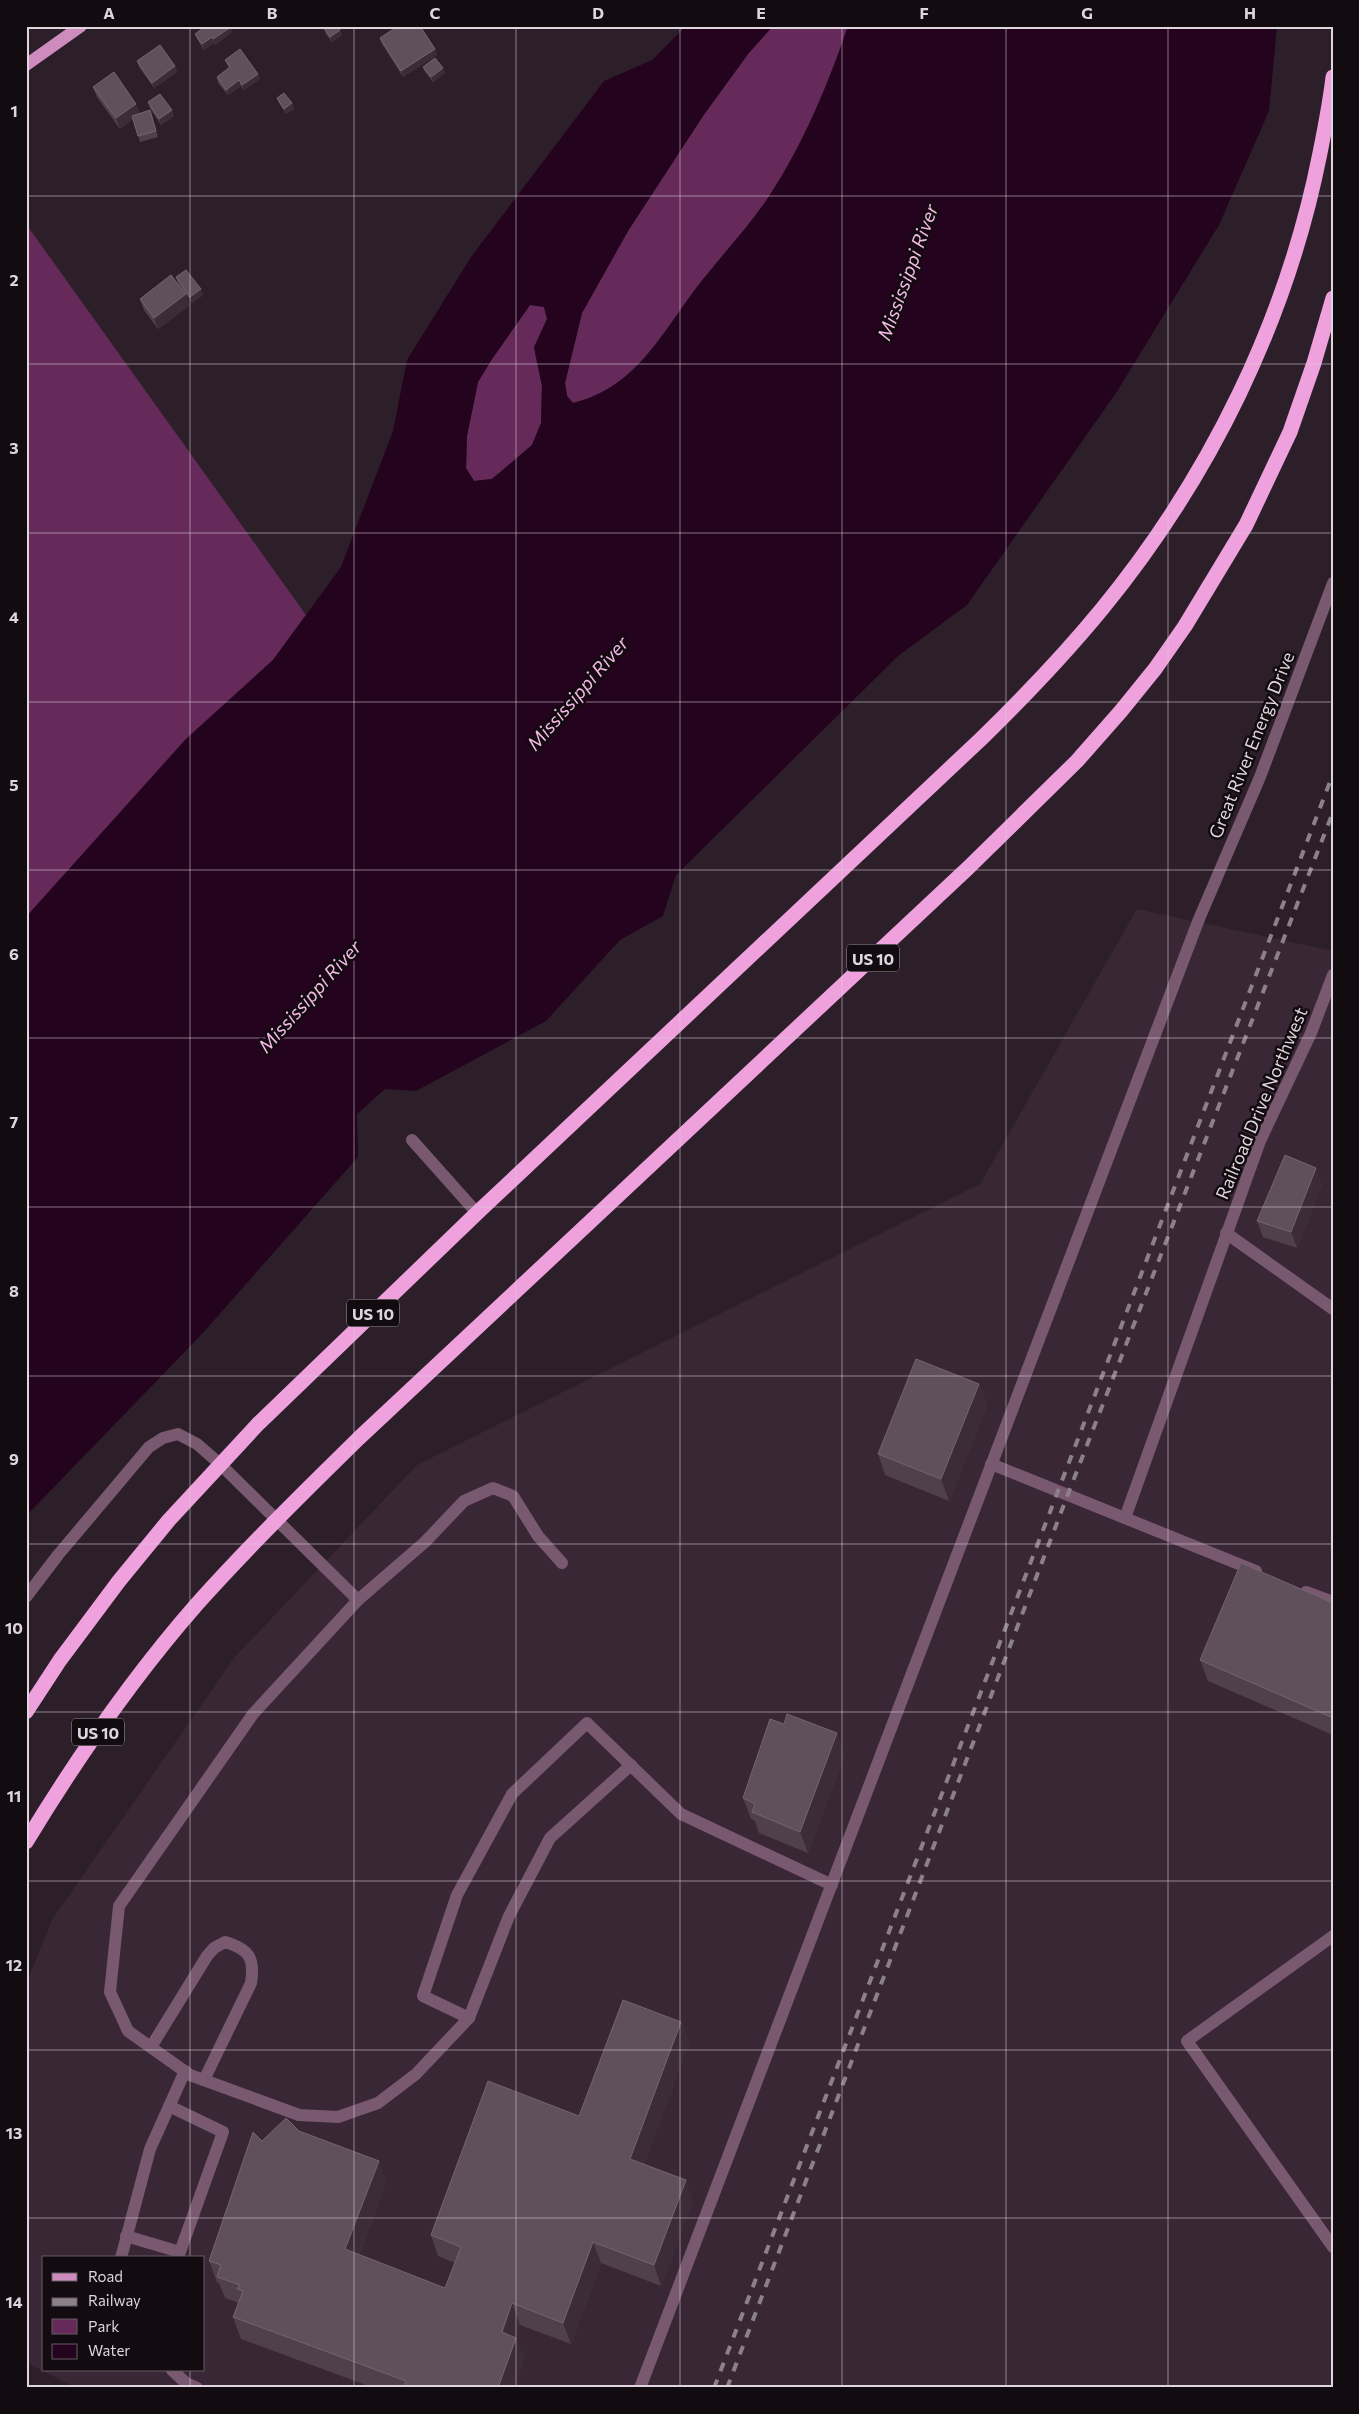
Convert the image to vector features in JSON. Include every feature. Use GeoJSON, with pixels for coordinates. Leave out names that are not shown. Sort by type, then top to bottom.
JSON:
{"type":"FeatureCollection","features":[{"type":"Feature","properties":{"kind":"highway","name":"US 10"},"geometry":{"type":"LineString","coordinates":[[26,1712],[66,1652],[119,1581],[220,1464],[324,1359],[477,1213],[982,738],[1070,646],[1128,576],[1198,472],[1256,359],[1280,298],[1304,225],[1316,176],[1333,77]]}},
{"type":"Feature","properties":{"kind":"highway","name":"US 10"},"geometry":{"type":"LineString","coordinates":[[26,1842],[97,1733],[146,1667],[196,1605],[277,1518],[359,1438],[968,868],[1077,760],[1121,711],[1155,669],[1185,626],[1246,525],[1290,432],[1314,363],[1333,298]]}},
{"type":"Feature","properties":{"kind":"main road"},"geometry":{"type":"LineString","coordinates":[[26,65],[81,26]]}},
{"type":"Feature","properties":{"kind":"street","name":"Great River Energy Drive"},"geometry":{"type":"LineString","coordinates":[[640,2388],[1199,919],[1260,777],[1333,583]]}},
{"type":"Feature","properties":{"kind":"street","name":"Railroad Drive Northwest"},"geometry":{"type":"LineString","coordinates":[[1125,1518],[1223,1239],[1260,1141],[1311,1033],[1333,975]]}},
{"type":"Feature","properties":{"kind":"street"},"geometry":{"type":"LineString","coordinates":[[412,1140],[477,1213]]}},
{"type":"Feature","properties":{"kind":"street"},"geometry":{"type":"LineString","coordinates":[[1223,1239],[1333,1309]]}},
{"type":"Feature","properties":{"kind":"street"},"geometry":{"type":"LineString","coordinates":[[26,1597],[58,1555],[143,1455],[163,1438],[178,1434],[187,1438],[220,1464],[277,1518],[358,1600]]}},
{"type":"Feature","properties":{"kind":"street"},"geometry":{"type":"LineString","coordinates":[[991,1464],[1270,1577]]}},
{"type":"Feature","properties":{"kind":"street"},"geometry":{"type":"LineString","coordinates":[[562,1563],[538,1536],[513,1496],[493,1488],[464,1501],[425,1542],[358,1600],[253,1714],[119,1906],[110,1992],[128,2031],[185,2071],[204,2080],[299,2115],[338,2117],[378,2103],[416,2074],[469,2018],[509,1916],[550,1838],[631,1765]]}},
{"type":"Feature","properties":{"kind":"street"},"geometry":{"type":"LineString","coordinates":[[1297,1588],[1333,1602]]}},
{"type":"Feature","properties":{"kind":"street"},"geometry":{"type":"LineString","coordinates":[[469,2018],[424,1996],[457,1895],[512,1794],[587,1723],[681,1814],[832,1885]]}},
{"type":"Feature","properties":{"kind":"street"},"geometry":{"type":"LineString","coordinates":[[1333,1936],[1187,2041],[1333,2247]]}},
{"type":"Feature","properties":{"kind":"street"},"geometry":{"type":"LineString","coordinates":[[151,2047],[207,1956],[214,1948],[224,1942],[239,1946],[248,1954],[254,1968],[251,1983],[204,2080]]}},
{"type":"Feature","properties":{"kind":"street"},"geometry":{"type":"LineString","coordinates":[[121,2256],[150,2149],[185,2071]]}},
{"type":"Feature","properties":{"kind":"street"},"geometry":{"type":"LineString","coordinates":[[126,2236],[180,2252],[223,2132],[169,2106]]}},
{"type":"Feature","properties":{"kind":"street"},"geometry":{"type":"LineString","coordinates":[[174,2372],[186,2383],[197,2388]]}},
{"type":"Feature","properties":{"kind":"shaded area"},"geometry":{"type":"Polygon","coordinates":[[[1137,909],[1333,951],[1333,2388],[76,2388],[45,2372],[205,2372],[205,2256],[42,2256],[42,2370],[26,2362],[26,1985],[52,1920],[234,1658],[417,1465],[980,1184],[1137,909]]]}},
{"type":"Feature","properties":{"kind":"green space"},"geometry":{"type":"Polygon","coordinates":[[[773,26],[848,26],[814,114],[781,178],[760,209],[697,287],[665,332],[642,360],[615,385],[599,395],[573,403],[567,396],[565,383],[582,313],[628,231],[703,116],[748,54],[773,26]]]}},
{"type":"Feature","properties":{"kind":"green space"},"geometry":{"type":"Polygon","coordinates":[[[26,224],[306,615],[273,660],[186,739],[26,917],[26,224]]]}},
{"type":"Feature","properties":{"kind":"green space"},"geometry":{"type":"Polygon","coordinates":[[[530,305],[544,307],[547,319],[534,348],[542,386],[541,423],[532,445],[492,479],[474,481],[466,468],[467,436],[478,382],[530,305]]]}},
{"type":"Feature","properties":{"kind":"water","name":"Mississippi River"},"geometry":{"type":"Polygon","coordinates":[[[686,26],[773,26],[748,54],[703,116],[628,231],[582,313],[565,383],[567,396],[573,403],[615,385],[646,357],[697,287],[760,209],[781,178],[814,114],[848,26],[1277,26],[1269,111],[1219,225],[1116,393],[967,605],[898,656],[676,875],[663,916],[620,940],[546,1021],[416,1091],[385,1089],[357,1114],[358,1157],[201,1335],[26,1516],[26,917],[186,739],[273,660],[341,567],[393,431],[407,360],[471,257],[604,81],[652,60],[686,26]],[[530,305],[478,382],[467,436],[466,468],[474,481],[492,479],[532,445],[541,423],[542,386],[534,347],[547,319],[544,307],[530,305]]]}},
{"type":"Feature","properties":{"kind":"building"},"geometry":{"type":"Polygon","coordinates":[[[206,26],[231,27],[202,44],[195,34],[206,26]]]}},
{"type":"Feature","properties":{"kind":"building"},"geometry":{"type":"Polygon","coordinates":[[[326,26],[338,26],[340,30],[330,37],[324,28],[326,26]]]}},
{"type":"Feature","properties":{"kind":"building"},"geometry":{"type":"Polygon","coordinates":[[[398,26],[420,26],[435,49],[401,71],[380,38],[398,26]]]}},
{"type":"Feature","properties":{"kind":"building"},"geometry":{"type":"Polygon","coordinates":[[[160,45],[175,66],[152,83],[137,61],[160,45]]]}},
{"type":"Feature","properties":{"kind":"building"},"geometry":{"type":"Polygon","coordinates":[[[240,49],[258,74],[242,85],[239,80],[226,90],[217,77],[230,67],[225,60],[240,49]]]}},
{"type":"Feature","properties":{"kind":"building"},"geometry":{"type":"Polygon","coordinates":[[[435,58],[443,68],[431,77],[423,67],[435,58]]]}},
{"type":"Feature","properties":{"kind":"building"},"geometry":{"type":"Polygon","coordinates":[[[114,72],[136,104],[116,118],[93,87],[114,72]]]}},
{"type":"Feature","properties":{"kind":"building"},"geometry":{"type":"Polygon","coordinates":[[[284,93],[292,103],[284,109],[277,98],[284,93]]]}},
{"type":"Feature","properties":{"kind":"building"},"geometry":{"type":"Polygon","coordinates":[[[160,94],[172,110],[159,119],[148,102],[160,94]]]}},
{"type":"Feature","properties":{"kind":"building"},"geometry":{"type":"Polygon","coordinates":[[[150,110],[156,131],[138,136],[132,116],[150,110]]]}},
{"type":"Feature","properties":{"kind":"building"},"geometry":{"type":"Polygon","coordinates":[[[186,270],[201,289],[190,297],[176,277],[186,270]]]}},
{"type":"Feature","properties":{"kind":"building"},"geometry":{"type":"Polygon","coordinates":[[[171,275],[186,294],[154,318],[140,299],[171,275]]]}},
{"type":"Feature","properties":{"kind":"building"},"geometry":{"type":"Polygon","coordinates":[[[1285,1155],[1316,1168],[1291,1232],[1257,1221],[1285,1155]]]}},
{"type":"Feature","properties":{"kind":"building"},"geometry":{"type":"Polygon","coordinates":[[[916,1359],[979,1384],[941,1479],[878,1454],[916,1359]]]}},
{"type":"Feature","properties":{"kind":"building"},"geometry":{"type":"Polygon","coordinates":[[[1241,1563],[1333,1603],[1333,1718],[1200,1660],[1241,1563]]]}},
{"type":"Feature","properties":{"kind":"building"},"geometry":{"type":"Polygon","coordinates":[[[787,1714],[837,1733],[800,1832],[752,1812],[755,1804],[743,1798],[770,1719],[784,1724],[787,1714]]]}},
{"type":"Feature","properties":{"kind":"building"},"geometry":{"type":"Polygon","coordinates":[[[623,2000],[681,2022],[630,2159],[686,2180],[654,2265],[593,2242],[563,2323],[512,2303],[502,2332],[516,2338],[498,2388],[403,2388],[406,2381],[233,2317],[243,2291],[237,2289],[240,2285],[217,2277],[221,2265],[209,2261],[253,2132],[262,2141],[286,2118],[299,2131],[379,2161],[345,2249],[445,2288],[461,2247],[431,2235],[488,2081],[579,2116],[623,2000]]]}},
{"type":"Feature","properties":{"kind":"railway"},"geometry":{"type":"LineString","coordinates":[[714,2388],[1333,774]]}},
{"type":"Feature","properties":{"kind":"railway"},"geometry":{"type":"LineString","coordinates":[[727,2388],[1068,1494],[1333,812]]}}]}
